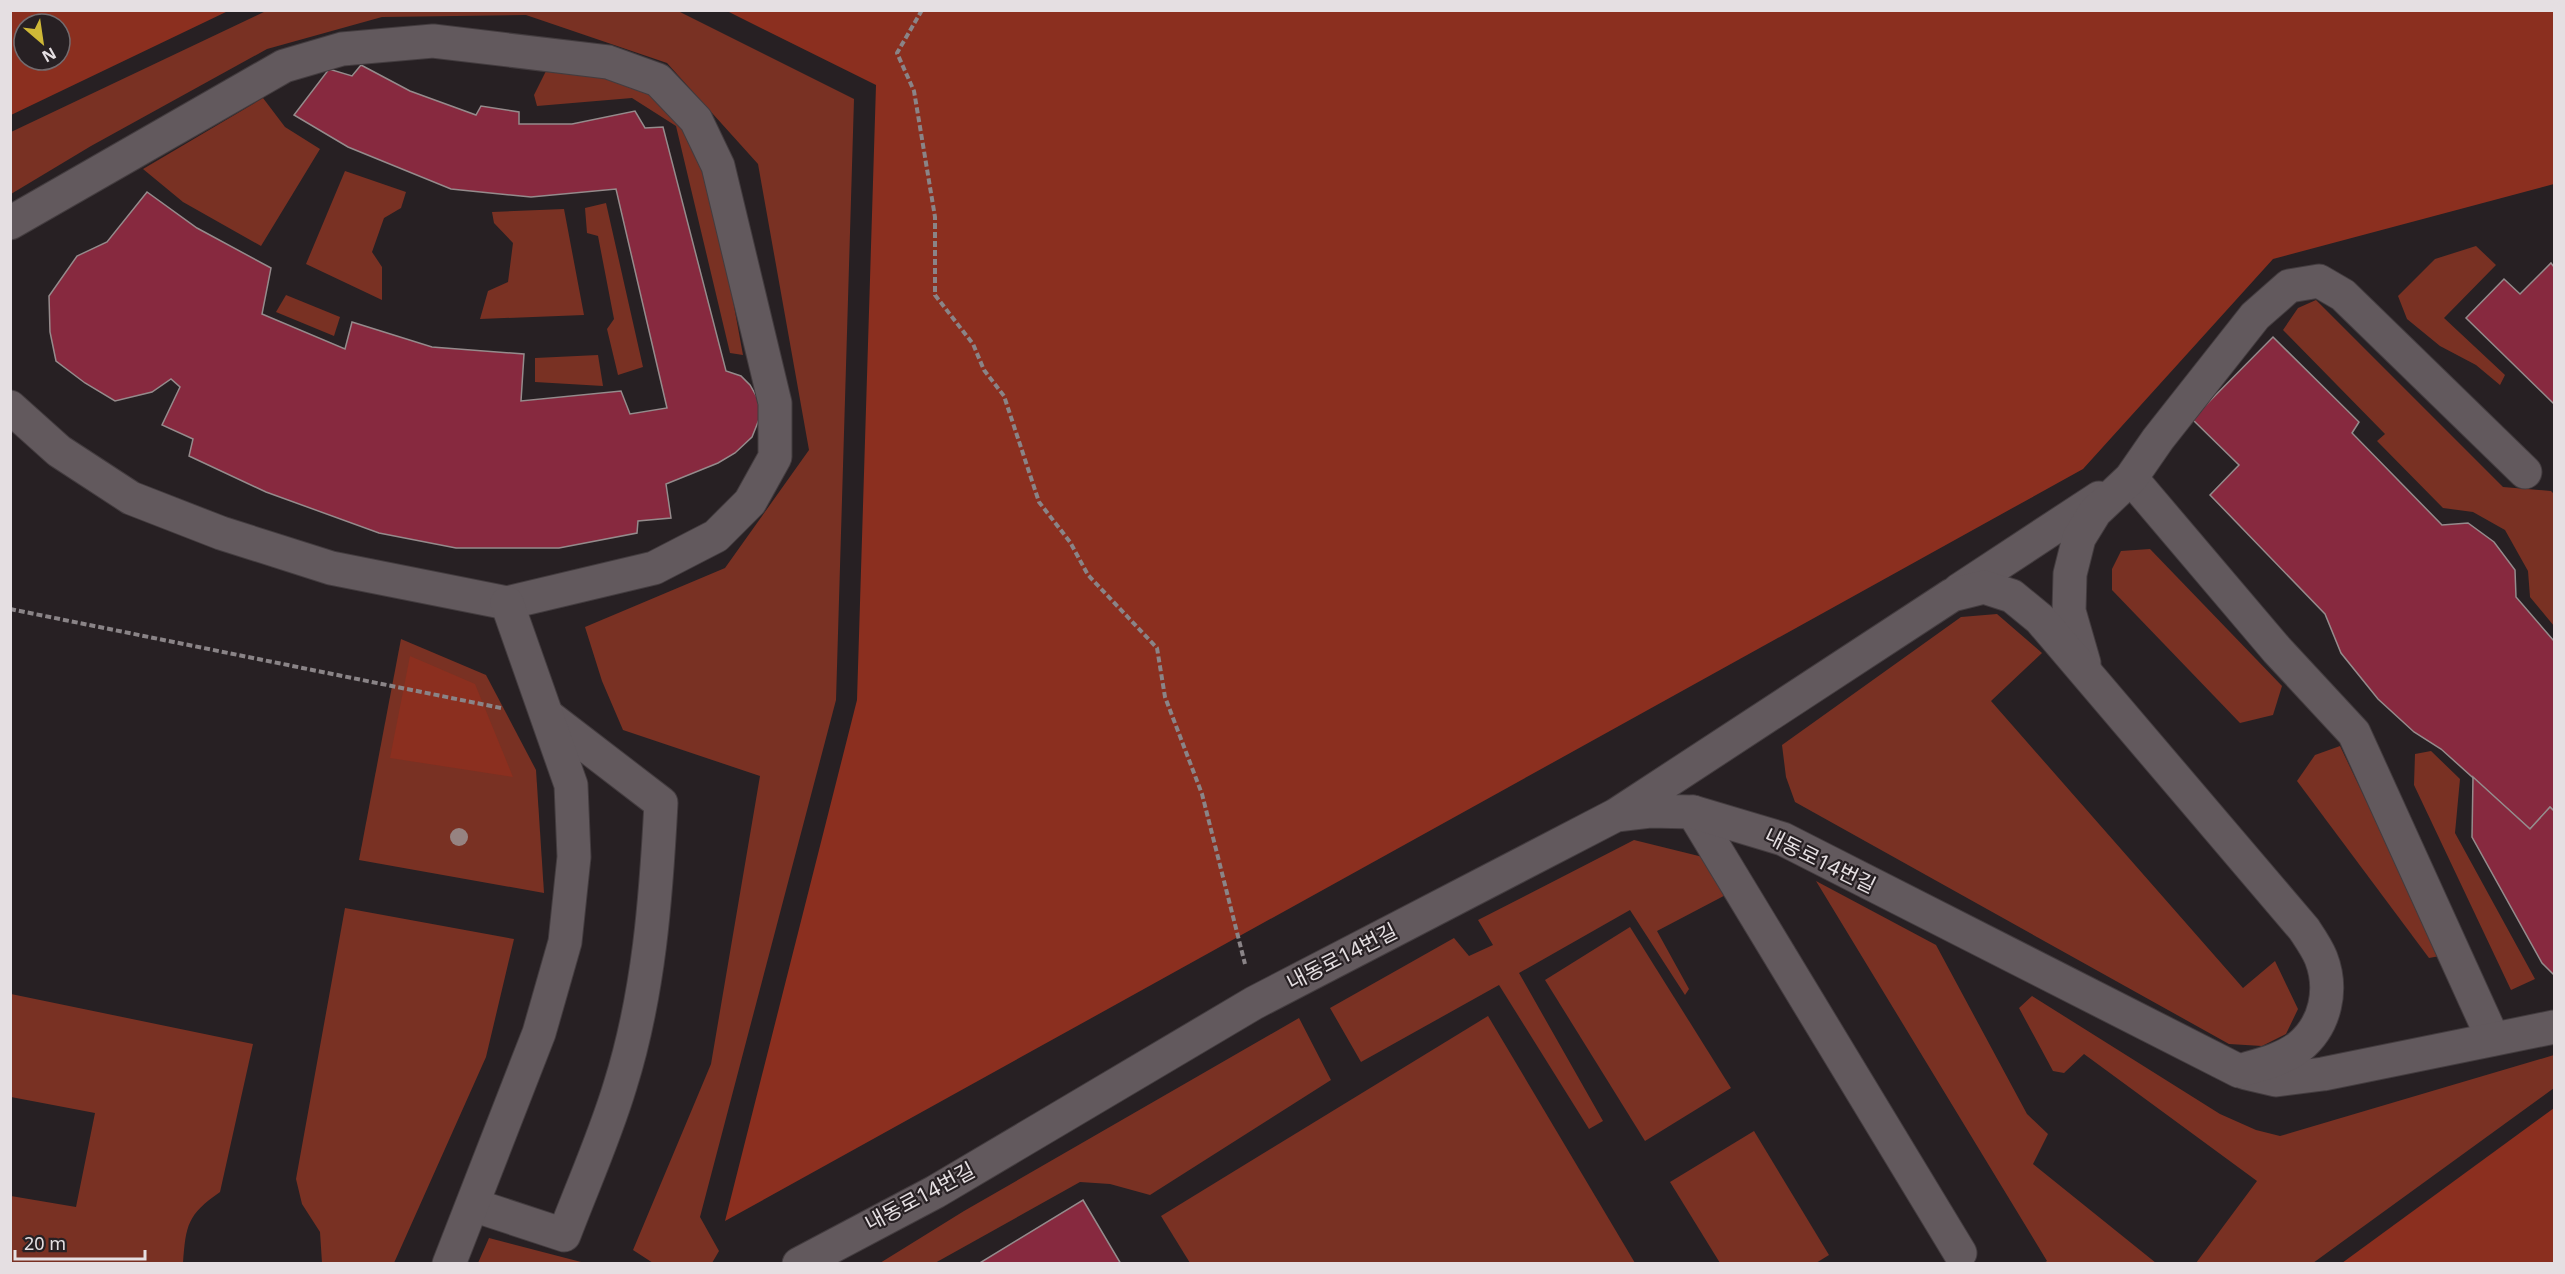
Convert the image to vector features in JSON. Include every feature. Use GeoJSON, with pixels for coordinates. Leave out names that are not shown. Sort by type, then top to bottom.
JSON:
{"type":"FeatureCollection","features":[{"type":"Feature","properties":{"kind":"street"},"geometry":{"type":"LineString","coordinates":[[10,223],[284,66],[342,49],[433,41],[608,62],[658,80],[696,120],[718,166],[775,403],[775,456],[750,502],[716,536],[654,568],[507,603],[331,568],[191,521],[131,498],[59,452],[10,407]]}},
{"type":"Feature","properties":{"kind":"street"},"geometry":{"type":"LineString","coordinates":[[2088,676],[2069,611],[2070,574],[2079,538],[2095,512],[2131,478],[2158,439],[2255,315],[2289,286],[2319,282],[2343,295],[2524,472]]}},
{"type":"Feature","properties":{"kind":"street"},"geometry":{"type":"LineString","coordinates":[[1616,815],[2131,478]]}},
{"type":"Feature","properties":{"kind":"street"},"geometry":{"type":"LineString","coordinates":[[2131,478],[2277,650],[2354,733],[2493,1039]]}},
{"type":"Feature","properties":{"kind":"street"},"geometry":{"type":"LineString","coordinates":[[1952,595],[1984,587],[2012,596],[2040,619],[2304,929],[2321,957],[2329,990],[2321,1021],[2300,1046],[2275,1060],[2239,1071]]}},
{"type":"Feature","properties":{"kind":"street"},"geometry":{"type":"LineString","coordinates":[[449,1263],[539,1033],[565,942],[574,857],[571,785],[549,717],[507,603]]}},
{"type":"Feature","properties":{"kind":"street"},"geometry":{"type":"LineString","coordinates":[[473,1205],[564,1235],[620,1086],[641,1001],[656,904],[661,803],[549,717]]}},
{"type":"Feature","properties":{"kind":"street","name":"내동로14번길"},"geometry":{"type":"LineString","coordinates":[[799,1263],[935,1192],[1254,1003],[1616,815],[1650,811],[1693,812],[1783,839],[2239,1071],[2276,1080],[2323,1074],[2554,1028]]}},
{"type":"Feature","properties":{"kind":"street"},"geometry":{"type":"LineString","coordinates":[[1693,812],[1960,1253]]}},
{"type":"Feature","properties":{"kind":"path"},"geometry":{"type":"LineString","coordinates":[[922,10],[897,53],[914,91],[935,217],[935,295],[973,344],[984,370],[1004,396],[1039,502],[1070,542],[1088,575],[1156,648],[1165,697],[1202,794],[1254,1003]]}},
{"type":"Feature","properties":{"kind":"path"},"geometry":{"type":"LineString","coordinates":[[10,609],[549,717]]}},
{"type":"Feature","properties":{"kind":"shaded area"},"geometry":{"type":"Polygon","coordinates":[[[11,10],[228,11],[11,115],[11,10]]]}},
{"type":"Feature","properties":{"kind":"shaded area"},"geometry":{"type":"Polygon","coordinates":[[[268,10],[678,11],[854,99],[836,700],[700,1217],[719,1251],[712,1263],[653,1263],[633,1250],[711,1064],[760,776],[623,730],[602,681],[585,627],[725,568],[809,450],[758,164],[667,63],[526,15],[382,17],[267,49],[91,146],[11,194],[11,132],[268,10]]]}},
{"type":"Feature","properties":{"kind":"shaded area"},"geometry":{"type":"Polygon","coordinates":[[[727,11],[2554,11],[2554,184],[2273,259],[2083,469],[725,1221],[857,700],[876,85],[727,11]]]}},
{"type":"Feature","properties":{"kind":"shaded area"},"geometry":{"type":"Polygon","coordinates":[[[546,71],[604,74],[651,89],[707,159],[743,355],[730,353],[676,126],[632,98],[537,106],[534,95],[546,71]]]}},
{"type":"Feature","properties":{"kind":"shaded area"},"geometry":{"type":"Polygon","coordinates":[[[263,98],[285,127],[320,149],[261,246],[183,202],[143,169],[263,98]]]}},
{"type":"Feature","properties":{"kind":"shaded area"},"geometry":{"type":"Polygon","coordinates":[[[345,171],[406,192],[401,208],[384,218],[372,252],[382,267],[382,300],[306,264],[345,171]]]}},
{"type":"Feature","properties":{"kind":"shaded area"},"geometry":{"type":"Polygon","coordinates":[[[606,203],[643,367],[618,375],[607,329],[614,319],[598,236],[587,233],[585,208],[606,203]]]}},
{"type":"Feature","properties":{"kind":"shaded area"},"geometry":{"type":"Polygon","coordinates":[[[564,209],[584,315],[480,319],[488,291],[508,282],[513,243],[494,223],[492,212],[564,209]]]}},
{"type":"Feature","properties":{"kind":"shaded area"},"geometry":{"type":"Polygon","coordinates":[[[2476,246],[2496,265],[2444,318],[2505,375],[2500,385],[2476,365],[2440,346],[2407,319],[2398,296],[2435,259],[2476,246]]]}},
{"type":"Feature","properties":{"kind":"shaded area"},"geometry":{"type":"Polygon","coordinates":[[[286,295],[340,317],[334,336],[276,312],[286,295]]]}},
{"type":"Feature","properties":{"kind":"shaded area"},"geometry":{"type":"Polygon","coordinates":[[[2316,300],[2503,487],[2551,491],[2554,494],[2554,626],[2530,597],[2528,571],[2505,530],[2473,512],[2443,508],[2377,441],[2385,434],[2283,330],[2298,308],[2316,300]]]}},
{"type":"Feature","properties":{"kind":"shaded area"},"geometry":{"type":"Polygon","coordinates":[[[598,355],[603,386],[535,382],[535,358],[598,355]]]}},
{"type":"Feature","properties":{"kind":"shaded area"},"geometry":{"type":"Polygon","coordinates":[[[2150,549],[2282,686],[2273,715],[2240,723],[2112,590],[2112,569],[2121,551],[2150,549]]]}},
{"type":"Feature","properties":{"kind":"shaded area"},"geometry":{"type":"Polygon","coordinates":[[[1997,614],[2042,653],[1991,701],[2243,988],[2275,961],[2298,1009],[2286,1034],[2262,1046],[2229,1044],[1795,802],[1786,777],[1782,745],[1961,617],[1997,614]]]}},
{"type":"Feature","properties":{"kind":"shaded area"},"geometry":{"type":"Polygon","coordinates":[[[401,639],[486,675],[536,770],[544,893],[359,860],[401,639]]]}},
{"type":"Feature","properties":{"kind":"shaded area"},"geometry":{"type":"Polygon","coordinates":[[[410,656],[475,684],[513,777],[390,758],[410,656]]]}},
{"type":"Feature","properties":{"kind":"shaded area"},"geometry":{"type":"Polygon","coordinates":[[[2340,746],[2440,956],[2429,958],[2297,781],[2315,755],[2340,746]]]}},
{"type":"Feature","properties":{"kind":"shaded area"},"geometry":{"type":"Polygon","coordinates":[[[2431,751],[2460,779],[2455,833],[2535,979],[2511,990],[2414,785],[2415,754],[2431,751]]]}},
{"type":"Feature","properties":{"kind":"shaded area"},"geometry":{"type":"Polygon","coordinates":[[[1634,840],[1715,860],[1737,889],[1657,931],[1689,989],[1685,995],[1630,910],[1519,973],[1603,1121],[1589,1129],[1499,985],[1361,1062],[1330,1008],[1454,938],[1469,956],[1493,945],[1478,920],[1634,840]]]}},
{"type":"Feature","properties":{"kind":"shaded area"},"geometry":{"type":"Polygon","coordinates":[[[1816,881],[1936,945],[2027,1114],[2048,1134],[2033,1164],[2156,1263],[2044,1263],[2047,1261],[1816,881]]]}},
{"type":"Feature","properties":{"kind":"shaded area"},"geometry":{"type":"Polygon","coordinates":[[[345,908],[514,939],[486,1057],[394,1263],[322,1263],[320,1232],[302,1204],[296,1179],[345,908]]]}},
{"type":"Feature","properties":{"kind":"shaded area"},"geometry":{"type":"Polygon","coordinates":[[[1630,927],[1731,1088],[1645,1141],[1545,980],[1630,927]]]}},
{"type":"Feature","properties":{"kind":"shaded area"},"geometry":{"type":"Polygon","coordinates":[[[11,994],[253,1044],[220,1192],[201,1207],[190,1222],[185,1239],[183,1263],[11,1263],[11,1196],[76,1207],[95,1113],[11,1097],[11,994]]]}},
{"type":"Feature","properties":{"kind":"shaded area"},"geometry":{"type":"Polygon","coordinates":[[[2032,996],[2220,1114],[2256,1130],[2280,1136],[2554,1055],[2554,1088],[2313,1263],[2196,1263],[2257,1181],[2084,1054],[2064,1073],[2053,1071],[2019,1008],[2032,996]]]}},
{"type":"Feature","properties":{"kind":"shaded area"},"geometry":{"type":"Polygon","coordinates":[[[1488,1016],[1635,1263],[1190,1263],[1161,1216],[1488,1016]]]}},
{"type":"Feature","properties":{"kind":"shaded area"},"geometry":{"type":"Polygon","coordinates":[[[1299,1018],[1331,1080],[1150,1195],[1110,1184],[1080,1182],[935,1263],[880,1263],[964,1211],[1299,1018]]]}},
{"type":"Feature","properties":{"kind":"shaded area"},"geometry":{"type":"Polygon","coordinates":[[[2554,1108],[2554,1263],[2342,1263],[2554,1108]]]}},
{"type":"Feature","properties":{"kind":"shaded area"},"geometry":{"type":"Polygon","coordinates":[[[1754,1131],[1829,1255],[1816,1263],[1720,1263],[1670,1182],[1754,1131]]]}},
{"type":"Feature","properties":{"kind":"shaded area"},"geometry":{"type":"Polygon","coordinates":[[[489,1238],[585,1263],[478,1263],[489,1238]]]}},
{"type":"Feature","properties":{"kind":"building"},"geometry":{"type":"Polygon","coordinates":[[[361,65],[410,91],[476,115],[481,106],[519,112],[519,124],[572,124],[635,111],[645,128],[663,127],[726,371],[741,376],[750,385],[758,399],[760,417],[752,437],[735,453],[718,463],[666,484],[671,518],[638,521],[637,533],[559,548],[456,548],[379,533],[266,492],[189,456],[193,439],[162,425],[180,387],[171,379],[152,392],[115,401],[85,383],[56,361],[50,332],[49,296],[77,256],[107,242],[147,192],[197,228],[271,268],[262,314],[345,349],[352,322],[432,347],[524,354],[521,401],[621,391],[630,414],[667,408],[616,189],[531,197],[451,189],[348,147],[294,115],[329,69],[352,76],[361,65]]]}},
{"type":"Feature","properties":{"kind":"building"},"geometry":{"type":"Polygon","coordinates":[[[2551,263],[2554,267],[2554,404],[2466,318],[2504,279],[2520,294],[2551,263]]]}},
{"type":"Feature","properties":{"kind":"building"},"geometry":{"type":"Polygon","coordinates":[[[2273,337],[2359,422],[2352,433],[2442,525],[2468,523],[2494,542],[2515,570],[2516,597],[2554,641],[2554,811],[2550,807],[2530,829],[2441,749],[2414,732],[2378,699],[2341,653],[2325,614],[2210,495],[2239,465],[2192,419],[2273,337]]]}},
{"type":"Feature","properties":{"kind":"building"},"geometry":{"type":"Polygon","coordinates":[[[2473,777],[2530,829],[2550,807],[2554,811],[2554,975],[2542,963],[2472,837],[2473,777]]]}},
{"type":"Feature","properties":{"kind":"building"},"geometry":{"type":"Polygon","coordinates":[[[1083,1200],[1121,1264],[978,1264],[1083,1200]]]}}]}
